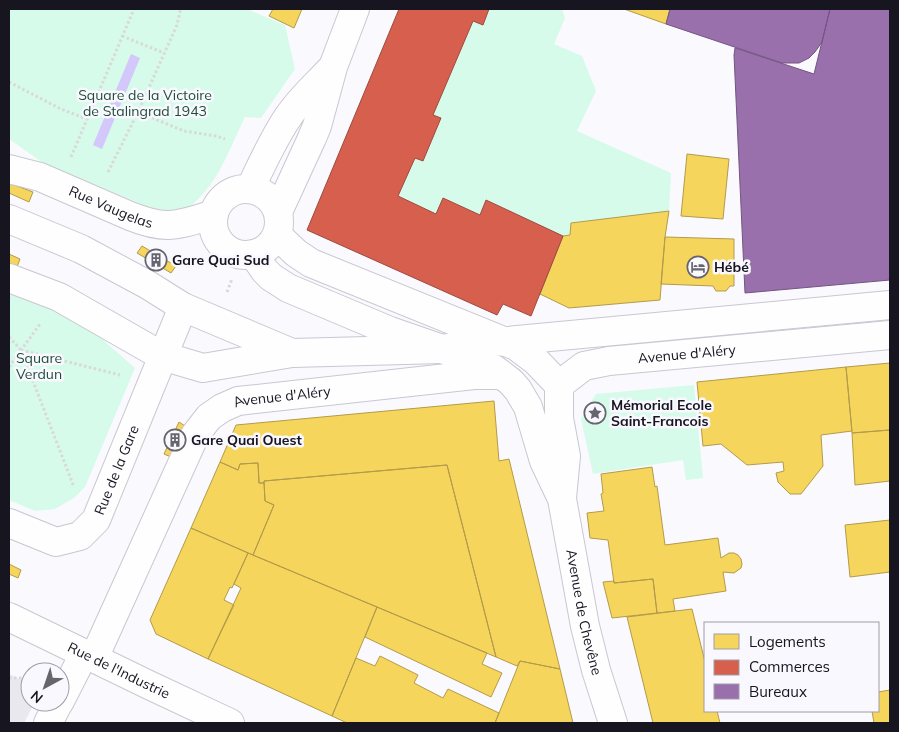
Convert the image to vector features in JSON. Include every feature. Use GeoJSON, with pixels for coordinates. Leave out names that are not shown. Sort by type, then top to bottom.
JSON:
{"type":"FeatureCollection","features":[{"type":"Feature","properties":{"kind":"street"},"geometry":{"type":"LineString","coordinates":[[355,9],[333,67],[317,126],[277,224],[268,248],[258,254],[241,255],[230,252],[218,241],[213,219],[220,201],[228,195],[250,189],[268,196],[276,206],[277,224],[296,253],[311,263],[507,341],[536,361],[559,385]]}},
{"type":"Feature","properties":{"kind":"street"},"geometry":{"type":"LineString","coordinates":[[250,189],[274,139],[286,121],[304,98],[333,67]]}},
{"type":"Feature","properties":{"kind":"street"},"geometry":{"type":"LineString","coordinates":[[9,154],[40,177]]}},
{"type":"Feature","properties":{"kind":"street","name":"Rue Vaugelas"},"geometry":{"type":"LineString","coordinates":[[9,169],[40,177],[130,216],[157,225],[175,225],[214,214]]}},
{"type":"Feature","properties":{"kind":"street"},"geometry":{"type":"LineString","coordinates":[[9,219],[81,249],[148,285],[183,307],[292,353]]}},
{"type":"Feature","properties":{"kind":"street"},"geometry":{"type":"LineString","coordinates":[[254,255],[264,271],[288,288],[390,331],[482,364],[503,375]]}},
{"type":"Feature","properties":{"kind":"street"},"geometry":{"type":"LineString","coordinates":[[9,278],[58,297],[162,356],[203,368],[292,353],[442,349],[477,343],[890,305]]}},
{"type":"Feature","properties":{"kind":"street","name":"Rue de la Gare"},"geometry":{"type":"LineString","coordinates":[[9,524],[56,542],[80,536],[96,520],[183,307]]}},
{"type":"Feature","properties":{"kind":"street"},"geometry":{"type":"LineString","coordinates":[[652,328],[657,357]]}},
{"type":"Feature","properties":{"kind":"street","name":"Avenue d'Aléry"},"geometry":{"type":"LineString","coordinates":[[559,385],[584,366],[609,361],[890,336]]}},
{"type":"Feature","properties":{"kind":"street","name":"Avenue d'Aléry"},"geometry":{"type":"LineString","coordinates":[[89,656],[195,435],[209,417],[222,408],[238,401],[474,375],[503,375]]}},
{"type":"Feature","properties":{"kind":"street","name":"Avenue de Chevêne"},"geometry":{"type":"LineString","coordinates":[[503,375],[518,390],[528,407],[544,461],[562,500],[585,626],[596,670],[613,723]]}},
{"type":"Feature","properties":{"kind":"street","name":"Avenue de Chevêne"},"geometry":{"type":"LineString","coordinates":[[559,385],[559,418],[566,456],[562,500]]}},
{"type":"Feature","properties":{"kind":"street","name":"Rue de l'Industrie"},"geometry":{"type":"LineString","coordinates":[[9,617],[149,686],[230,723]]}},
{"type":"Feature","properties":{"kind":"street"},"geometry":{"type":"LineString","coordinates":[[70,685],[89,656]]}},
{"type":"Feature","properties":{"kind":"street"},"geometry":{"type":"LineString","coordinates":[[48,723],[54,712]]}},
{"type":"Feature","properties":{"kind":"path"},"geometry":{"type":"LineString","coordinates":[[70,157],[134,9]]}},
{"type":"Feature","properties":{"kind":"path"},"geometry":{"type":"LineString","coordinates":[[107,174],[164,54],[176,25],[180,12],[178,9]]}},
{"type":"Feature","properties":{"kind":"path"},"geometry":{"type":"LineString","coordinates":[[122,36],[164,54]]}},
{"type":"Feature","properties":{"kind":"path"},"geometry":{"type":"LineString","coordinates":[[9,82],[61,109],[87,119]]}},
{"type":"Feature","properties":{"kind":"path"},"geometry":{"type":"LineString","coordinates":[[138,112],[184,131],[225,139]]}},
{"type":"Feature","properties":{"kind":"path"},"geometry":{"type":"LineString","coordinates":[[9,366],[43,321]]}},
{"type":"Feature","properties":{"kind":"path"},"geometry":{"type":"LineString","coordinates":[[9,337],[21,350],[77,495]]}},
{"type":"Feature","properties":{"kind":"path"},"geometry":{"type":"LineString","coordinates":[[21,350],[121,376]]}},
{"type":"Feature","properties":{"kind":"shaded area"},"geometry":{"type":"Polygon","coordinates":[[[131,54],[140,58],[102,149],[93,145],[131,54]]]}},
{"type":"Feature","properties":{"kind":"shaded area"},"geometry":{"type":"Polygon","coordinates":[[[9,674],[20,679],[20,712],[30,712],[24,723],[9,723],[9,674]]]}},
{"type":"Feature","properties":{"kind":"green space","name":"Square de la Victoire de Stalingrad 1943"},"geometry":{"type":"Polygon","coordinates":[[[9,9],[247,9],[285,25],[295,69],[261,118],[245,117],[212,183],[193,204],[182,210],[156,209],[43,163],[9,139],[9,9]]]}},
{"type":"Feature","properties":{"kind":"green space"},"geometry":{"type":"Polygon","coordinates":[[[489,9],[562,9],[565,18],[554,44],[582,56],[596,91],[577,131],[671,173],[669,211],[572,223],[570,235],[563,236],[486,200],[480,215],[444,198],[436,214],[398,196],[415,158],[423,161],[441,118],[433,115],[473,21],[483,25],[489,9]]]}},
{"type":"Feature","properties":{"kind":"green space","name":"Square Verdun"},"geometry":{"type":"Polygon","coordinates":[[[9,287],[76,316],[135,368],[85,487],[74,498],[55,509],[35,511],[9,500],[9,287]]]}},
{"type":"Feature","properties":{"kind":"green space"},"geometry":{"type":"Polygon","coordinates":[[[694,385],[703,478],[686,480],[683,460],[593,474],[581,419],[596,394],[694,385]]]}},
{"type":"Feature","properties":{"kind":"building: Logements"},"geometry":{"type":"Polygon","coordinates":[[[273,9],[302,9],[294,28],[269,16],[273,9]]]}},
{"type":"Feature","properties":{"kind":"building: Logements"},"geometry":{"type":"Polygon","coordinates":[[[624,9],[670,9],[666,24],[624,9]]]}},
{"type":"Feature","properties":{"kind":"building: Logements"},"geometry":{"type":"Polygon","coordinates":[[[687,154],[729,159],[723,219],[681,216],[687,154]]]}},
{"type":"Feature","properties":{"kind":"building: Logements"},"geometry":{"type":"Polygon","coordinates":[[[9,183],[33,192],[29,202],[9,193],[9,183]]]}},
{"type":"Feature","properties":{"kind":"building: Logements"},"geometry":{"type":"Polygon","coordinates":[[[669,211],[660,300],[569,308],[540,294],[563,236],[570,235],[571,223],[669,211]]]}},
{"type":"Feature","properties":{"kind":"building: Logements"},"geometry":{"type":"Polygon","coordinates":[[[665,237],[734,239],[734,286],[730,286],[726,291],[716,291],[713,286],[661,284],[665,237]]]}},
{"type":"Feature","properties":{"kind":"building: Logements","name":"Gare Quai Sud"},"geometry":{"type":"Polygon","coordinates":[[[142,246],[176,266],[171,273],[137,253],[142,246]]]}},
{"type":"Feature","properties":{"kind":"building: Logements"},"geometry":{"type":"Polygon","coordinates":[[[9,254],[20,259],[17,267],[9,263],[9,254]]]}},
{"type":"Feature","properties":{"kind":"building: Logements"},"geometry":{"type":"Polygon","coordinates":[[[890,363],[890,430],[852,433],[846,367],[890,363]]]}},
{"type":"Feature","properties":{"kind":"building: Logements"},"geometry":{"type":"Polygon","coordinates":[[[846,367],[852,431],[821,435],[823,466],[801,494],[790,494],[778,482],[776,473],[784,471],[783,462],[747,465],[721,444],[703,446],[697,382],[846,367]]]}},
{"type":"Feature","properties":{"kind":"building: Logements"},"geometry":{"type":"Polygon","coordinates":[[[494,401],[499,461],[509,459],[560,669],[520,661],[517,666],[496,657],[447,465],[264,481],[264,483],[259,483],[258,463],[240,464],[238,470],[220,462],[236,425],[494,401]]]}},
{"type":"Feature","properties":{"kind":"building: Logements","name":"Gare Quai Ouest"},"geometry":{"type":"Polygon","coordinates":[[[179,422],[185,426],[171,457],[164,454],[179,422]]]}},
{"type":"Feature","properties":{"kind":"building: Logements"},"geometry":{"type":"Polygon","coordinates":[[[890,430],[890,481],[855,485],[852,433],[890,430]]]}},
{"type":"Feature","properties":{"kind":"building: Logements"},"geometry":{"type":"Polygon","coordinates":[[[220,462],[238,470],[240,464],[258,463],[259,483],[264,483],[265,501],[274,505],[253,555],[191,528],[220,462]]]}},
{"type":"Feature","properties":{"kind":"building: Logements"},"geometry":{"type":"Polygon","coordinates":[[[447,465],[496,657],[253,555],[274,505],[265,501],[264,481],[447,465]]]}},
{"type":"Feature","properties":{"kind":"building: Logements"},"geometry":{"type":"Polygon","coordinates":[[[652,467],[655,487],[657,486],[665,545],[718,538],[721,558],[729,553],[734,553],[741,559],[742,564],[741,568],[734,573],[723,572],[726,591],[673,599],[675,611],[657,613],[653,579],[614,583],[608,540],[590,538],[587,513],[604,511],[601,494],[603,493],[601,474],[652,467]]]}},
{"type":"Feature","properties":{"kind":"building: Logements"},"geometry":{"type":"Polygon","coordinates":[[[890,520],[890,572],[850,577],[845,525],[890,520]]]}},
{"type":"Feature","properties":{"kind":"building: Logements"},"geometry":{"type":"Polygon","coordinates":[[[191,528],[248,553],[232,588],[230,587],[224,600],[234,605],[208,659],[156,634],[150,620],[191,528]]]}},
{"type":"Feature","properties":{"kind":"building: Logements"},"geometry":{"type":"Polygon","coordinates":[[[248,553],[377,607],[332,716],[208,659],[241,588],[234,584],[248,553]]]}},
{"type":"Feature","properties":{"kind":"building: Logements"},"geometry":{"type":"Polygon","coordinates":[[[9,564],[21,570],[18,578],[9,574],[9,564]]]}},
{"type":"Feature","properties":{"kind":"building: Logements"},"geometry":{"type":"Polygon","coordinates":[[[653,579],[657,613],[612,618],[603,582],[614,581],[614,583],[653,579]]]}},
{"type":"Feature","properties":{"kind":"building: Logements"},"geometry":{"type":"Polygon","coordinates":[[[377,607],[487,653],[482,664],[502,673],[491,697],[365,637],[377,607]]]}},
{"type":"Feature","properties":{"kind":"building: Logements"},"geometry":{"type":"Polygon","coordinates":[[[692,609],[704,658],[704,712],[717,712],[720,723],[653,723],[627,617],[692,609]]]}},
{"type":"Feature","properties":{"kind":"building: Logements"},"geometry":{"type":"Polygon","coordinates":[[[380,656],[418,675],[414,683],[443,698],[448,689],[499,713],[495,723],[347,723],[332,716],[356,658],[375,666],[380,656]]]}},
{"type":"Feature","properties":{"kind":"building: Logements"},"geometry":{"type":"Polygon","coordinates":[[[520,661],[560,669],[573,723],[495,723],[520,661]]]}},
{"type":"Feature","properties":{"kind":"building: Logements"},"geometry":{"type":"Polygon","coordinates":[[[890,690],[890,723],[874,723],[872,712],[879,712],[879,692],[890,690]]]}},
{"type":"Feature","properties":{"kind":"building: Commerces"},"geometry":{"type":"Polygon","coordinates":[[[399,9],[489,9],[483,25],[473,21],[433,115],[441,118],[423,161],[415,158],[398,196],[436,214],[443,198],[480,215],[486,200],[563,236],[531,316],[503,304],[497,315],[307,230],[399,9]]]}},
{"type":"Feature","properties":{"kind":"building: Bureaux"},"geometry":{"type":"Polygon","coordinates":[[[670,9],[830,9],[822,42],[815,52],[809,58],[799,63],[782,63],[666,24],[670,9]]]}},
{"type":"Feature","properties":{"kind":"building: Bureaux"},"geometry":{"type":"Polygon","coordinates":[[[830,9],[890,9],[890,280],[745,293],[735,48],[814,74],[830,9]]]}},
{"type":"Feature","properties":{"kind":"place","name":"Gare Quai Sud"},"geometry":{"type":"Point","coordinates":[156,260]}},
{"type":"Feature","properties":{"kind":"place","name":"Hébé"},"geometry":{"type":"Point","coordinates":[698,267]}},
{"type":"Feature","properties":{"kind":"place","name":"Mémorial Ecole Saint-Francois"},"geometry":{"type":"Point","coordinates":[595,413]}},
{"type":"Feature","properties":{"kind":"place","name":"Gare Quai Ouest"},"geometry":{"type":"Point","coordinates":[175,440]}}]}
